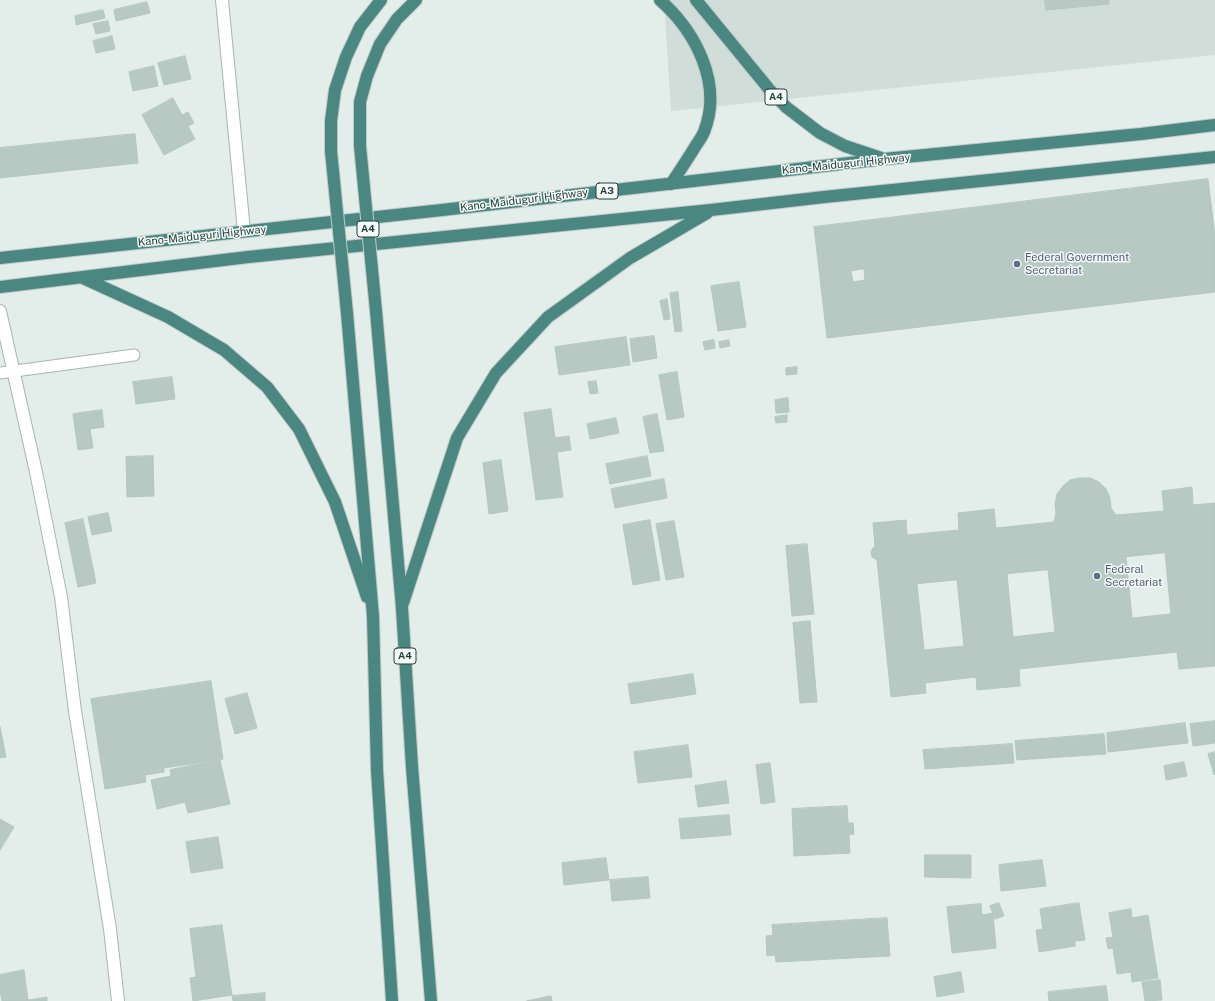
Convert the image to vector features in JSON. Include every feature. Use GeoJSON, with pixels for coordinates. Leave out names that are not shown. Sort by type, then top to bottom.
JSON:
{"type":"FeatureCollection","features":[{"type":"Feature","properties":{"kind":"highway"},"geometry":{"type":"LineString","coordinates":[[381,0],[360,27],[346,57],[335,90],[331,121],[331,151],[347,313],[373,616],[377,770],[392,1001]]}},
{"type":"Feature","properties":{"kind":"highway","name":"A4"},"geometry":{"type":"LineString","coordinates":[[416,0],[397,20],[380,44],[367,76],[360,102],[360,146],[402,608],[412,767],[431,1001]]}},
{"type":"Feature","properties":{"kind":"highway"},"geometry":{"type":"LineString","coordinates":[[660,0],[677,18],[696,43],[711,91],[710,110],[704,133],[671,184]]}},
{"type":"Feature","properties":{"kind":"highway","name":"A4"},"geometry":{"type":"LineString","coordinates":[[696,0],[769,89],[786,107],[820,133],[845,146],[884,159]]}},
{"type":"Feature","properties":{"kind":"highway","name":"Kano-Maiduguri Highway"},"geometry":{"type":"LineString","coordinates":[[0,258],[884,159],[1133,135],[1215,125]]}},
{"type":"Feature","properties":{"kind":"highway"},"geometry":{"type":"LineString","coordinates":[[0,287],[248,257],[1215,157]]}},
{"type":"Feature","properties":{"kind":"highway"},"geometry":{"type":"LineString","coordinates":[[402,608],[457,438],[496,373],[548,317],[630,258],[711,210]]}},
{"type":"Feature","properties":{"kind":"highway"},"geometry":{"type":"LineString","coordinates":[[82,278],[168,317],[224,350],[266,387],[299,429],[334,502],[373,616]]}},
{"type":"Feature","properties":{"kind":"street"},"geometry":{"type":"LineString","coordinates":[[222,0],[244,231]]}},
{"type":"Feature","properties":{"kind":"street"},"geometry":{"type":"LineString","coordinates":[[0,311],[36,472],[60,597],[75,711],[110,929],[118,1001]]}},
{"type":"Feature","properties":{"kind":"lane"},"geometry":{"type":"LineString","coordinates":[[0,373],[134,355]]}},
{"type":"Feature","properties":{"kind":"shaded area"},"geometry":{"type":"Polygon","coordinates":[[[664,0],[1215,0],[1215,55],[671,111],[664,0]]]}},
{"type":"Feature","properties":{"kind":"building"},"geometry":{"type":"Polygon","coordinates":[[[1045,0],[1109,0],[1109,4],[1046,10],[1045,0]]]}},
{"type":"Feature","properties":{"kind":"building"},"geometry":{"type":"Polygon","coordinates":[[[147,2],[150,13],[116,21],[114,10],[147,2]]]}},
{"type":"Feature","properties":{"kind":"building"},"geometry":{"type":"Polygon","coordinates":[[[103,10],[105,18],[76,25],[75,16],[103,10]]]}},
{"type":"Feature","properties":{"kind":"building"},"geometry":{"type":"Polygon","coordinates":[[[108,21],[110,31],[96,34],[93,24],[108,21]]]}},
{"type":"Feature","properties":{"kind":"building"},"geometry":{"type":"Polygon","coordinates":[[[112,36],[115,49],[96,53],[93,41],[112,36]]]}},
{"type":"Feature","properties":{"kind":"building"},"geometry":{"type":"Polygon","coordinates":[[[185,56],[191,79],[164,85],[158,63],[185,56]]]}},
{"type":"Feature","properties":{"kind":"building"},"geometry":{"type":"Polygon","coordinates":[[[154,66],[158,86],[133,91],[129,72],[154,66]]]}},
{"type":"Feature","properties":{"kind":"building"},"geometry":{"type":"Polygon","coordinates":[[[173,98],[182,115],[188,112],[194,123],[188,126],[195,139],[164,155],[142,115],[173,98]]]}},
{"type":"Feature","properties":{"kind":"building"},"geometry":{"type":"Polygon","coordinates":[[[135,134],[138,163],[0,178],[0,148],[135,134]]]}},
{"type":"Feature","properties":{"kind":"building","name":"Federal Government Secretariat"},"geometry":{"type":"Polygon","coordinates":[[[1208,179],[1215,236],[1215,292],[827,338],[814,227],[1208,179]]]}},
{"type":"Feature","properties":{"kind":"building"},"geometry":{"type":"Polygon","coordinates":[[[864,269],[865,280],[853,282],[851,271],[864,269]]]}},
{"type":"Feature","properties":{"kind":"building"},"geometry":{"type":"Polygon","coordinates":[[[739,282],[746,327],[718,331],[711,286],[739,282]]]}},
{"type":"Feature","properties":{"kind":"building"},"geometry":{"type":"Polygon","coordinates":[[[678,292],[682,331],[675,332],[670,293],[678,292]]]}},
{"type":"Feature","properties":{"kind":"building"},"geometry":{"type":"Polygon","coordinates":[[[667,299],[670,319],[664,320],[660,301],[667,299]]]}},
{"type":"Feature","properties":{"kind":"building"},"geometry":{"type":"Polygon","coordinates":[[[654,336],[657,358],[633,362],[630,339],[654,336]]]}},
{"type":"Feature","properties":{"kind":"building"},"geometry":{"type":"Polygon","coordinates":[[[626,337],[630,365],[559,375],[555,347],[626,337]]]}},
{"type":"Feature","properties":{"kind":"building"},"geometry":{"type":"Polygon","coordinates":[[[714,340],[715,348],[705,350],[703,342],[714,340]]]}},
{"type":"Feature","properties":{"kind":"building"},"geometry":{"type":"Polygon","coordinates":[[[729,340],[730,346],[720,348],[719,342],[729,340]]]}},
{"type":"Feature","properties":{"kind":"building"},"geometry":{"type":"Polygon","coordinates":[[[797,367],[797,374],[786,375],[786,368],[797,367]]]}},
{"type":"Feature","properties":{"kind":"building"},"geometry":{"type":"Polygon","coordinates":[[[677,372],[684,417],[667,420],[659,375],[677,372]]]}},
{"type":"Feature","properties":{"kind":"building"},"geometry":{"type":"Polygon","coordinates":[[[172,377],[175,399],[136,404],[133,382],[172,377]]]}},
{"type":"Feature","properties":{"kind":"building"},"geometry":{"type":"Polygon","coordinates":[[[596,381],[598,393],[590,394],[588,382],[596,381]]]}},
{"type":"Feature","properties":{"kind":"building"},"geometry":{"type":"Polygon","coordinates":[[[788,398],[789,412],[776,413],[775,400],[788,398]]]}},
{"type":"Feature","properties":{"kind":"building"},"geometry":{"type":"Polygon","coordinates":[[[551,409],[555,438],[569,436],[571,450],[557,452],[563,497],[536,500],[524,413],[551,409]]]}},
{"type":"Feature","properties":{"kind":"building"},"geometry":{"type":"Polygon","coordinates":[[[102,410],[104,427],[90,429],[93,448],[78,450],[73,414],[102,410]]]}},
{"type":"Feature","properties":{"kind":"building"},"geometry":{"type":"Polygon","coordinates":[[[657,414],[664,451],[650,453],[643,417],[657,414]]]}},
{"type":"Feature","properties":{"kind":"building"},"geometry":{"type":"Polygon","coordinates":[[[787,415],[787,422],[776,423],[775,417],[787,415]]]}},
{"type":"Feature","properties":{"kind":"building"},"geometry":{"type":"Polygon","coordinates":[[[616,418],[619,433],[590,439],[587,424],[616,418]]]}},
{"type":"Feature","properties":{"kind":"building"},"geometry":{"type":"Polygon","coordinates":[[[153,456],[154,496],[127,497],[126,457],[153,456]]]}},
{"type":"Feature","properties":{"kind":"building"},"geometry":{"type":"Polygon","coordinates":[[[647,456],[651,476],[610,484],[606,464],[647,456]]]}},
{"type":"Feature","properties":{"kind":"building"},"geometry":{"type":"Polygon","coordinates":[[[501,460],[508,511],[489,514],[483,463],[501,460]]]}},
{"type":"Feature","properties":{"kind":"building"},"geometry":{"type":"Polygon","coordinates":[[[1090,478],[1099,482],[1106,489],[1110,498],[1111,508],[1116,515],[1164,511],[1162,491],[1192,487],[1193,505],[1215,503],[1215,666],[1179,669],[1177,652],[1019,669],[1020,686],[977,690],[976,677],[925,683],[926,693],[891,697],[877,560],[872,557],[871,552],[875,546],[873,523],[906,520],[907,535],[959,530],[958,513],[994,509],[996,528],[1054,522],[1057,494],[1070,480],[1090,478]],[[1165,553],[1126,557],[1132,618],[1171,614],[1165,553]],[[1048,570],[1007,574],[1013,637],[1055,632],[1048,570]],[[957,580],[917,584],[924,650],[964,646],[957,580]]]}},
{"type":"Feature","properties":{"kind":"building"},"geometry":{"type":"Polygon","coordinates":[[[664,479],[667,498],[615,508],[611,489],[664,479]]]}},
{"type":"Feature","properties":{"kind":"building"},"geometry":{"type":"Polygon","coordinates":[[[108,513],[112,531],[92,535],[88,517],[108,513]]]}},
{"type":"Feature","properties":{"kind":"building"},"geometry":{"type":"Polygon","coordinates":[[[83,519],[96,583],[78,587],[65,523],[83,519]]]}},
{"type":"Feature","properties":{"kind":"building"},"geometry":{"type":"Polygon","coordinates":[[[650,520],[660,580],[633,585],[623,525],[650,520]]]}},
{"type":"Feature","properties":{"kind":"building"},"geometry":{"type":"Polygon","coordinates":[[[674,521],[684,577],[666,580],[656,524],[674,521]]]}},
{"type":"Feature","properties":{"kind":"building"},"geometry":{"type":"Polygon","coordinates":[[[807,544],[814,614],[792,616],[786,546],[807,544]]]}},
{"type":"Feature","properties":{"kind":"building"},"geometry":{"type":"Polygon","coordinates":[[[810,621],[817,702],[800,703],[793,623],[810,621]]]}},
{"type":"Feature","properties":{"kind":"building"},"geometry":{"type":"Polygon","coordinates":[[[693,674],[696,694],[631,704],[628,684],[693,674]]]}},
{"type":"Feature","properties":{"kind":"building"},"geometry":{"type":"Polygon","coordinates":[[[211,681],[223,759],[164,768],[164,772],[145,775],[146,782],[105,789],[91,699],[211,681]]]}},
{"type":"Feature","properties":{"kind":"building"},"geometry":{"type":"Polygon","coordinates":[[[247,693],[257,728],[235,734],[225,699],[247,693]]]}},
{"type":"Feature","properties":{"kind":"building"},"geometry":{"type":"Polygon","coordinates":[[[1215,721],[1215,743],[1193,746],[1190,724],[1215,721]]]}},
{"type":"Feature","properties":{"kind":"building"},"geometry":{"type":"Polygon","coordinates":[[[1185,723],[1188,743],[1108,752],[1107,733],[1185,723]]]}},
{"type":"Feature","properties":{"kind":"building"},"geometry":{"type":"Polygon","coordinates":[[[0,727],[6,757],[0,758],[0,727]]]}},
{"type":"Feature","properties":{"kind":"building"},"geometry":{"type":"Polygon","coordinates":[[[1104,734],[1106,754],[1017,760],[1015,741],[1104,734]]]}},
{"type":"Feature","properties":{"kind":"building"},"geometry":{"type":"Polygon","coordinates":[[[1012,744],[1014,763],[925,769],[923,750],[1012,744]]]}},
{"type":"Feature","properties":{"kind":"building"},"geometry":{"type":"Polygon","coordinates":[[[688,745],[692,777],[638,783],[634,752],[688,745]]]}},
{"type":"Feature","properties":{"kind":"building"},"geometry":{"type":"Polygon","coordinates":[[[1215,752],[1215,774],[1214,775],[1208,754],[1215,752]]]}},
{"type":"Feature","properties":{"kind":"building"},"geometry":{"type":"Polygon","coordinates":[[[220,760],[230,804],[188,813],[185,802],[157,809],[151,780],[171,776],[170,770],[220,760]]]}},
{"type":"Feature","properties":{"kind":"building"},"geometry":{"type":"Polygon","coordinates":[[[1184,762],[1187,776],[1166,780],[1164,766],[1184,762]]]}},
{"type":"Feature","properties":{"kind":"building"},"geometry":{"type":"Polygon","coordinates":[[[770,763],[775,802],[761,804],[756,765],[770,763]]]}},
{"type":"Feature","properties":{"kind":"building"},"geometry":{"type":"Polygon","coordinates":[[[726,781],[729,803],[698,807],[695,786],[726,781]]]}},
{"type":"Feature","properties":{"kind":"building"},"geometry":{"type":"Polygon","coordinates":[[[847,806],[848,823],[853,823],[854,834],[849,835],[850,853],[794,856],[792,809],[847,806]]]}},
{"type":"Feature","properties":{"kind":"building"},"geometry":{"type":"Polygon","coordinates":[[[729,815],[731,835],[681,839],[679,819],[729,815]]]}},
{"type":"Feature","properties":{"kind":"building"},"geometry":{"type":"Polygon","coordinates":[[[0,819],[14,827],[0,850],[0,819]]]}},
{"type":"Feature","properties":{"kind":"building"},"geometry":{"type":"Polygon","coordinates":[[[218,837],[223,868],[191,873],[186,842],[218,837]]]}},
{"type":"Feature","properties":{"kind":"building"},"geometry":{"type":"Polygon","coordinates":[[[925,855],[971,855],[971,878],[925,877],[925,855]]]}},
{"type":"Feature","properties":{"kind":"building"},"geometry":{"type":"Polygon","coordinates":[[[606,858],[609,880],[564,885],[562,863],[606,858]]]}},
{"type":"Feature","properties":{"kind":"building"},"geometry":{"type":"Polygon","coordinates":[[[1042,860],[1046,886],[1001,891],[999,865],[1042,860]]]}},
{"type":"Feature","properties":{"kind":"building"},"geometry":{"type":"Polygon","coordinates":[[[648,877],[650,898],[612,901],[610,880],[648,877]]]}},
{"type":"Feature","properties":{"kind":"building"},"geometry":{"type":"Polygon","coordinates":[[[999,903],[1004,916],[995,919],[990,906],[999,903]]]}},
{"type":"Feature","properties":{"kind":"building"},"geometry":{"type":"Polygon","coordinates":[[[1079,903],[1085,940],[1075,941],[1075,946],[1039,952],[1036,930],[1043,929],[1040,909],[1079,903]]]}},
{"type":"Feature","properties":{"kind":"building"},"geometry":{"type":"Polygon","coordinates":[[[981,904],[982,915],[993,913],[996,948],[952,953],[947,907],[981,904]]]}},
{"type":"Feature","properties":{"kind":"building"},"geometry":{"type":"Polygon","coordinates":[[[1131,909],[1132,918],[1148,915],[1158,978],[1132,982],[1131,972],[1117,974],[1113,948],[1108,949],[1106,938],[1113,937],[1109,913],[1131,909]]]}},
{"type":"Feature","properties":{"kind":"building"},"geometry":{"type":"Polygon","coordinates":[[[887,918],[890,956],[776,962],[775,955],[767,956],[766,936],[773,935],[772,925],[887,918]]]}},
{"type":"Feature","properties":{"kind":"building"},"geometry":{"type":"Polygon","coordinates":[[[222,925],[232,995],[193,1001],[190,978],[196,977],[190,929],[222,925]]]}},
{"type":"Feature","properties":{"kind":"building"},"geometry":{"type":"Polygon","coordinates":[[[24,970],[28,1000],[47,997],[47,1001],[2,1001],[0,991],[0,975],[24,970]]]}},
{"type":"Feature","properties":{"kind":"building"},"geometry":{"type":"Polygon","coordinates":[[[961,972],[964,992],[937,997],[934,977],[961,972]]]}},
{"type":"Feature","properties":{"kind":"building"},"geometry":{"type":"Polygon","coordinates":[[[1160,980],[1162,1000],[1145,1001],[1142,982],[1160,980]]]}},
{"type":"Feature","properties":{"kind":"building"},"geometry":{"type":"Polygon","coordinates":[[[1106,986],[1108,1001],[1049,1001],[1048,992],[1106,986]]]}},
{"type":"Feature","properties":{"kind":"building"},"geometry":{"type":"Polygon","coordinates":[[[265,993],[265,1001],[233,1001],[232,996],[265,993]]]}},
{"type":"Feature","properties":{"kind":"building"},"geometry":{"type":"Polygon","coordinates":[[[551,996],[552,1001],[527,1001],[551,996]]]}},
{"type":"Feature","properties":{"kind":"place","name":"Federal Government Secretariat"},"geometry":{"type":"Point","coordinates":[1017,264]}},
{"type":"Feature","properties":{"kind":"place","name":"Federal Secretariat"},"geometry":{"type":"Point","coordinates":[1097,576]}}]}
